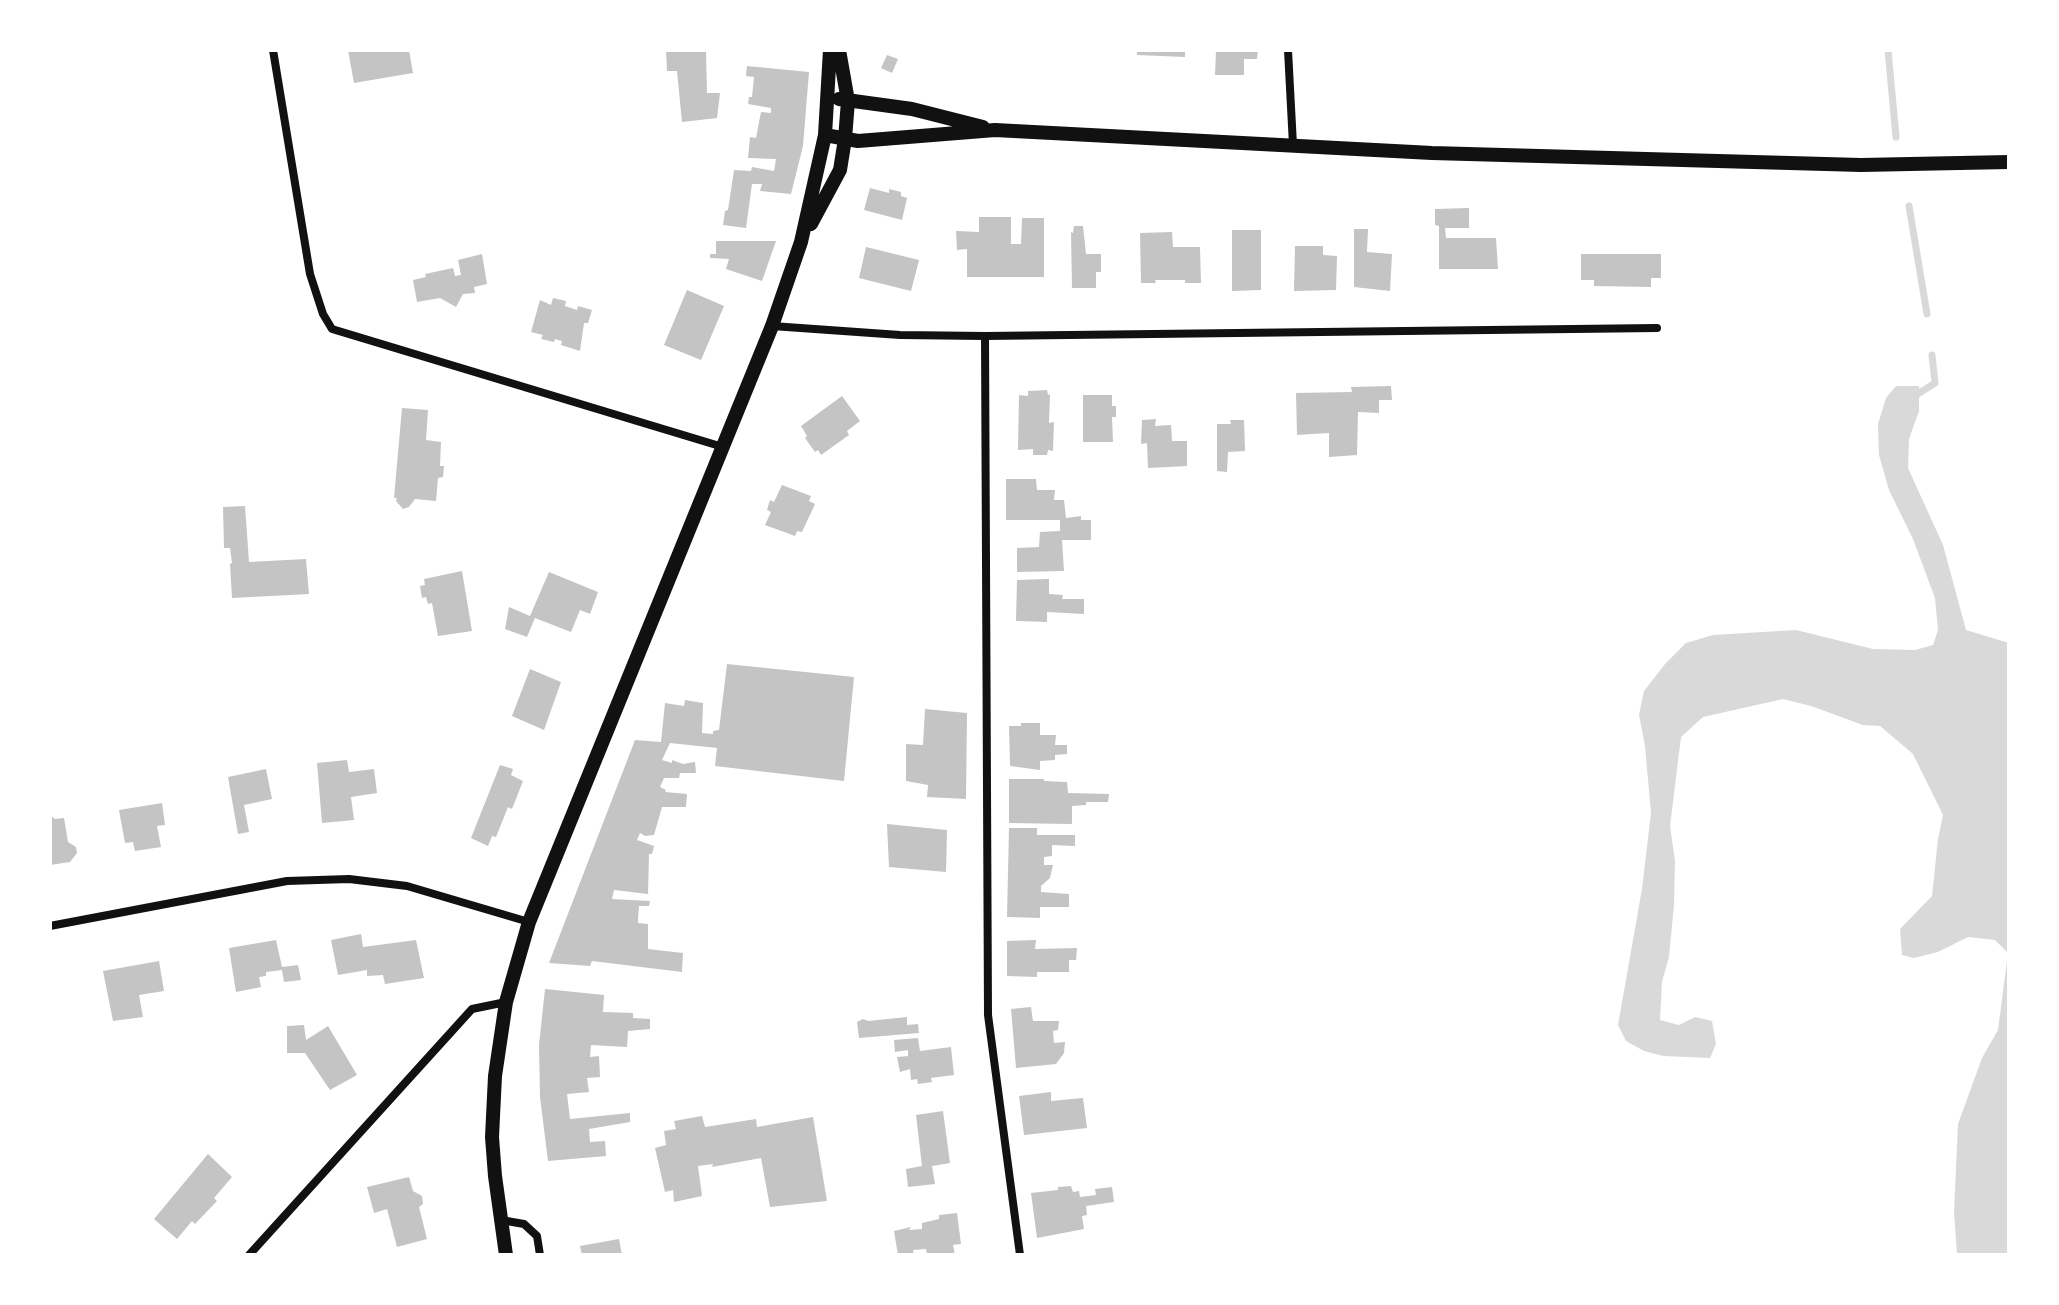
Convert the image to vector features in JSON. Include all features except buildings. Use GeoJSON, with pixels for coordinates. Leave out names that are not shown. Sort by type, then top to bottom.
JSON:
{"type":"FeatureCollection","features":[{"type":"Feature","properties":{"kind":"main road"},"geometry":{"type":"LineString","coordinates":[[506,1255],[492,1137],[495,1076],[506,1002],[529,922],[772,326],[801,242],[825,135],[830,50]]}},
{"type":"Feature","properties":{"kind":"main road"},"geometry":{"type":"LineString","coordinates":[[801,242],[840,170],[848,101],[839,50]]}},
{"type":"Feature","properties":{"kind":"main road"},"geometry":{"type":"LineString","coordinates":[[827,97],[912,109],[995,130]]}},
{"type":"Feature","properties":{"kind":"main road"},"geometry":{"type":"LineString","coordinates":[[825,135],[883,140],[995,130],[1432,153],[1861,165],[2009,162]]}},
{"type":"Feature","properties":{"kind":"street"},"geometry":{"type":"LineString","coordinates":[[273,50],[310,274],[323,314],[332,329],[723,447]]}},
{"type":"Feature","properties":{"kind":"street"},"geometry":{"type":"LineString","coordinates":[[1288,50],[1293,145]]}},
{"type":"Feature","properties":{"kind":"street"},"geometry":{"type":"LineString","coordinates":[[772,326],[900,335],[985,336],[1657,328]]}},
{"type":"Feature","properties":{"kind":"street"},"geometry":{"type":"LineString","coordinates":[[985,336],[988,1015],[1020,1255]]}},
{"type":"Feature","properties":{"kind":"street"},"geometry":{"type":"LineString","coordinates":[[50,926],[287,881],[349,879],[407,886],[529,922]]}},
{"type":"Feature","properties":{"kind":"street"},"geometry":{"type":"LineString","coordinates":[[249,1255],[472,1009],[506,1002]]}},
{"type":"Feature","properties":{"kind":"street"},"geometry":{"type":"LineString","coordinates":[[501,1220],[524,1224],[537,1236],[540,1255]]}},
{"type":"Feature","properties":{"kind":"shaded area"},"geometry":{"type":"Polygon","coordinates":[[[1896,386],[1919,386],[1919,411],[1909,439],[1908,468],[1943,545],[1966,630],[2009,643],[2009,1255],[1957,1255],[1954,1212],[1958,1124],[1982,1058],[1998,1030],[2008,953],[1995,940],[1968,937],[1938,952],[1914,958],[1902,955],[1900,929],[1932,896],[1943,815],[1913,754],[1880,726],[1863,725],[1783,699],[1703,717],[1681,737],[1670,826],[1675,861],[1674,905],[1669,957],[1662,982],[1660,1020],[1679,1025],[1695,1017],[1712,1021],[1716,1044],[1710,1058],[1663,1056],[1644,1051],[1626,1041],[1618,1025],[1642,889],[1651,813],[1639,715],[1644,691],[1665,664],[1686,643],[1713,635],[1796,630],[1873,649],[1915,650],[1933,645],[1938,630],[1935,598],[1913,539],[1889,490],[1879,455],[1878,424],[1886,398],[1896,386]]]}},
{"type":"Feature","properties":{"kind":"waterway"},"geometry":{"type":"LineString","coordinates":[[1888,50],[1896,137]]}},
{"type":"Feature","properties":{"kind":"waterway"},"geometry":{"type":"LineString","coordinates":[[1909,206],[1927,314]]}},
{"type":"Feature","properties":{"kind":"waterway"},"geometry":{"type":"LineString","coordinates":[[1913,397],[1935,383],[1932,355]]}}]}
